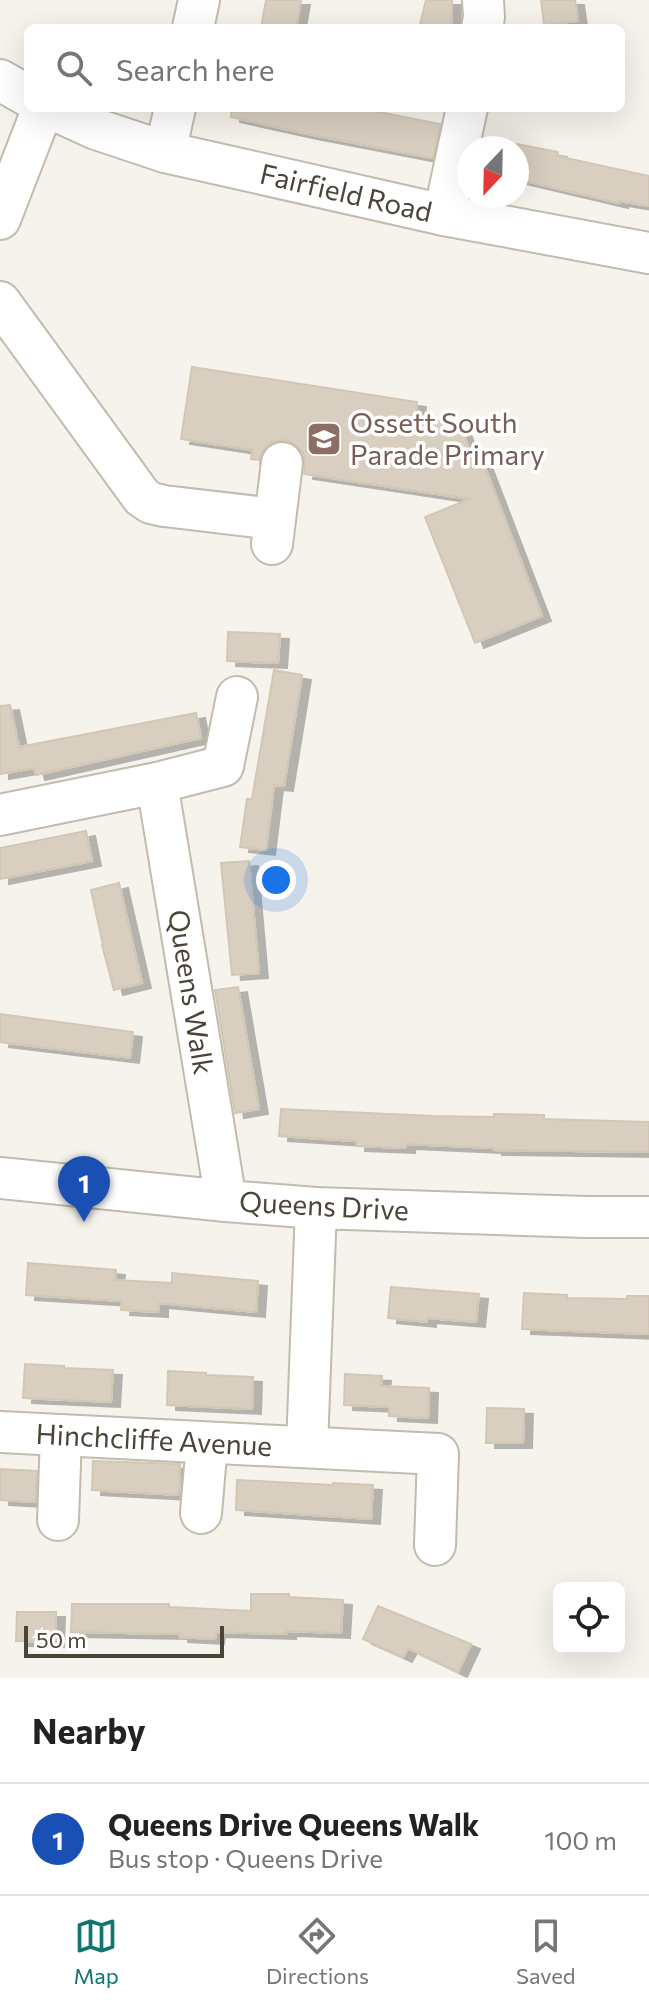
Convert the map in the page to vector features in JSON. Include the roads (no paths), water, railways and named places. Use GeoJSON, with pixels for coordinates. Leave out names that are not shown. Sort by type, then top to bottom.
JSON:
{"type":"FeatureCollection","features":[{"type":"Feature","properties":{"kind":"street"},"geometry":{"type":"LineString","coordinates":[[194,24],[199,0]]}},
{"type":"Feature","properties":{"kind":"street"},"geometry":{"type":"LineString","coordinates":[[483,0],[483,24]]}},
{"type":"Feature","properties":{"kind":"street"},"geometry":{"type":"LineString","coordinates":[[0,80],[24,94]]}},
{"type":"Feature","properties":{"kind":"street"},"geometry":{"type":"LineString","coordinates":[[0,219],[41,112]]}},
{"type":"Feature","properties":{"kind":"street","name":"Fairfield Road"},"geometry":{"type":"LineString","coordinates":[[59,112],[96,129],[165,152],[444,215],[649,253]]}},
{"type":"Feature","properties":{"kind":"street"},"geometry":{"type":"LineString","coordinates":[[165,152],[174,112]]}},
{"type":"Feature","properties":{"kind":"street"},"geometry":{"type":"LineString","coordinates":[[444,215],[466,112]]}},
{"type":"Feature","properties":{"kind":"street"},"geometry":{"type":"LineString","coordinates":[[0,302],[142,497],[151,503],[273,532],[282,463]]}},
{"type":"Feature","properties":{"kind":"street"},"geometry":{"type":"LineString","coordinates":[[0,815],[157,783],[223,766],[237,697]]}},
{"type":"Feature","properties":{"kind":"street","name":"Queens Walk"},"geometry":{"type":"LineString","coordinates":[[157,783],[226,1201]]}},
{"type":"Feature","properties":{"kind":"street","name":"Queens Drive"},"geometry":{"type":"LineString","coordinates":[[0,1178],[316,1208],[649,1217]]}},
{"type":"Feature","properties":{"kind":"street","name":"Hinchcliffe Avenue"},"geometry":{"type":"LineString","coordinates":[[307,1447],[316,1208]]}},
{"type":"Feature","properties":{"kind":"street","name":"Hinchcliffe Avenue"},"geometry":{"type":"LineString","coordinates":[[0,1432],[438,1454],[435,1545]]}},
{"type":"Feature","properties":{"kind":"street"},"geometry":{"type":"LineString","coordinates":[[58,1520],[61,1435]]}},
{"type":"Feature","properties":{"kind":"street"},"geometry":{"type":"LineString","coordinates":[[201,1513],[207,1443]]}},
{"type":"Feature","properties":{"kind":"place","name":"Ossett South Parade Primary"},"geometry":{"type":"Point","coordinates":[324,439]}},
{"type":"Feature","properties":{"kind":"place","name":"Queens Drive Queens Walk"},"geometry":{"type":"Point","coordinates":[84,1222]}}]}
